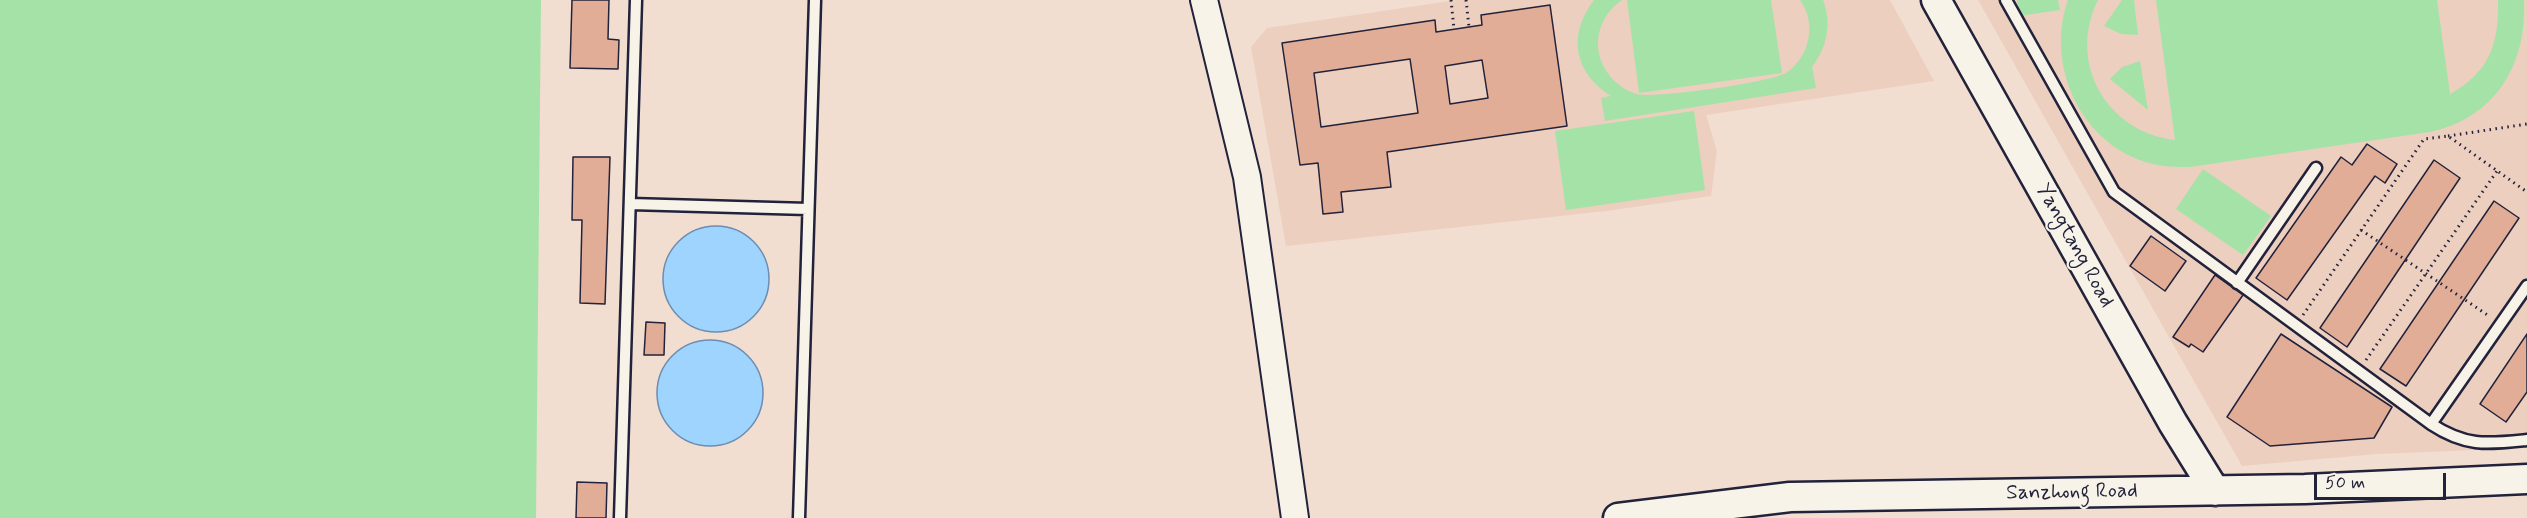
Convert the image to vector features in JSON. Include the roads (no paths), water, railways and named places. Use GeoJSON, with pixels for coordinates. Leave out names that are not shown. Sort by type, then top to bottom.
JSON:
{"type":"FeatureCollection","features":[{"type":"Feature","properties":{"kind":"main road","name":"Yangtang Road"},"geometry":{"type":"LineString","coordinates":[[1936,0],[2174,423],[2215,491]]}},
{"type":"Feature","properties":{"kind":"main road","name":"Sanzhong Road"},"geometry":{"type":"LineString","coordinates":[[1618,518],[1790,497],[2215,491],[2527,478]]}},
{"type":"Feature","properties":{"kind":"street"},"geometry":{"type":"LineString","coordinates":[[1204,0],[1247,177],[1295,518]]}},
{"type":"Feature","properties":{"kind":"lane"},"geometry":{"type":"LineString","coordinates":[[620,518],[636,0]]}},
{"type":"Feature","properties":{"kind":"lane"},"geometry":{"type":"LineString","coordinates":[[799,518],[814,0]]}},
{"type":"Feature","properties":{"kind":"lane"},"geometry":{"type":"LineString","coordinates":[[2006,0],[2114,192],[2450,437],[2463,441],[2494,443],[2527,440]]}},
{"type":"Feature","properties":{"kind":"lane"},"geometry":{"type":"LineString","coordinates":[[2237,283],[2316,168]]}},
{"type":"Feature","properties":{"kind":"lane"},"geometry":{"type":"LineString","coordinates":[[630,204],[808,209]]}},
{"type":"Feature","properties":{"kind":"lane"},"geometry":{"type":"LineString","coordinates":[[2431,424],[2527,286]]}},
{"type":"Feature","properties":{"kind":"water"},"geometry":{"type":"Polygon","coordinates":[[[716,226],[736,230],[753,242],[765,259],[769,279],[765,299],[753,316],[736,328],[716,332],[696,328],[679,316],[667,299],[663,279],[667,259],[679,242],[696,230],[716,226]]]}},
{"type":"Feature","properties":{"kind":"water"},"geometry":{"type":"Polygon","coordinates":[[[710,340],[730,344],[747,356],[759,373],[763,393],[759,413],[747,430],[730,442],[710,446],[690,442],[673,430],[661,413],[657,393],[661,373],[673,356],[690,344],[710,340]]]}}]}
